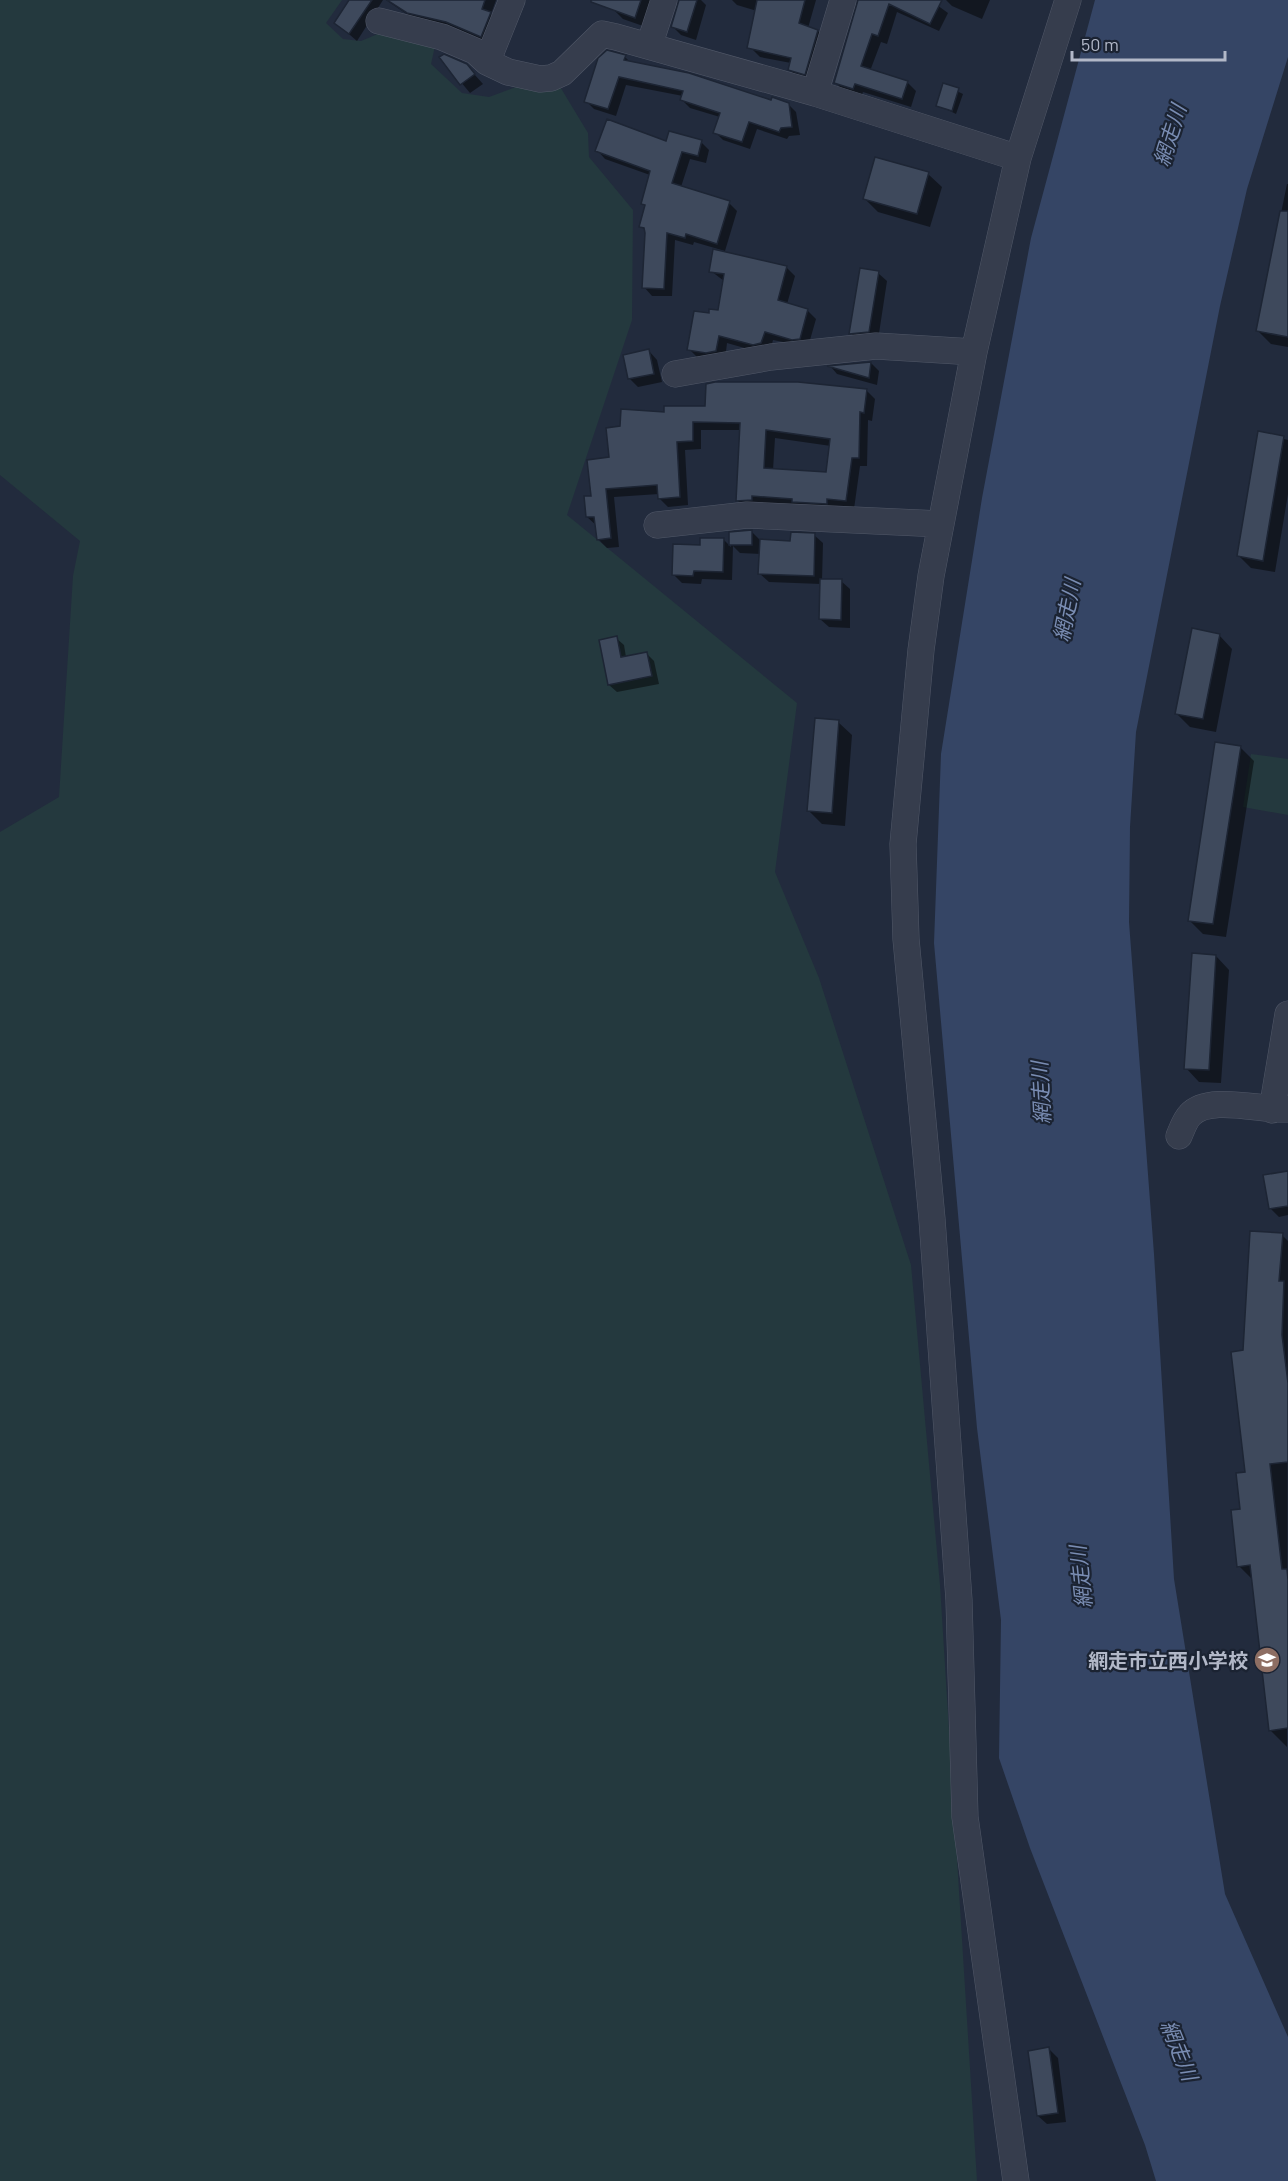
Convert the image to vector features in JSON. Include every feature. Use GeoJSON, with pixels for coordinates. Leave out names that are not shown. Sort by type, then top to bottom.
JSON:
{"type":"FeatureCollection","features":[{"type":"Feature","properties":{"kind":"street"},"geometry":{"type":"LineString","coordinates":[[487,62],[512,0]]}},
{"type":"Feature","properties":{"kind":"street"},"geometry":{"type":"LineString","coordinates":[[649,46],[664,0]]}},
{"type":"Feature","properties":{"kind":"street"},"geometry":{"type":"LineString","coordinates":[[815,93],[843,0]]}},
{"type":"Feature","properties":{"kind":"street"},"geometry":{"type":"LineString","coordinates":[[1016,2181],[965,1817],[958,1589],[932,1219],[906,939],[903,844],[921,650],[941,524],[974,352],[1018,158],[1068,0]]}},
{"type":"Feature","properties":{"kind":"street"},"geometry":{"type":"LineString","coordinates":[[379,21],[442,37],[475,51],[487,62],[517,75],[551,78],[562,73],[602,34],[815,93],[1018,158]]}},
{"type":"Feature","properties":{"kind":"street"},"geometry":{"type":"LineString","coordinates":[[675,374],[771,357],[876,346],[974,352]]}},
{"type":"Feature","properties":{"kind":"street"},"geometry":{"type":"LineString","coordinates":[[657,525],[747,515],[941,524]]}},
{"type":"Feature","properties":{"kind":"street"},"geometry":{"type":"LineString","coordinates":[[1179,1136],[1191,1114],[1203,1107],[1220,1104],[1280,1110],[1288,1014]]}},
{"type":"Feature","properties":{"kind":"green space"},"geometry":{"type":"Polygon","coordinates":[[[0,0],[342,0],[326,23],[343,39],[361,41],[385,31],[435,46],[431,64],[462,93],[489,97],[521,85],[559,85],[588,133],[589,157],[633,210],[632,320],[567,515],[797,703],[775,872],[819,978],[911,1265],[940,1585],[977,2181],[0,2181],[0,832],[59,797],[73,576],[80,541],[0,475],[0,0]]]}},
{"type":"Feature","properties":{"kind":"green space"},"geometry":{"type":"Polygon","coordinates":[[[1251,754],[1288,759],[1288,815],[1243,807],[1251,754]]]}},
{"type":"Feature","properties":{"kind":"water","name":"網走川"},"geometry":{"type":"Polygon","coordinates":[[[1095,0],[1288,0],[1288,57],[1247,189],[1220,306],[1136,732],[1130,827],[1129,922],[1154,1254],[1174,1579],[1225,1894],[1288,2037],[1288,2181],[1156,2181],[1145,2145],[1030,1848],[999,1758],[1001,1620],[977,1428],[934,943],[941,754],[982,498],[1031,238],[1095,0]]]}},
{"type":"Feature","properties":{"kind":"building"},"geometry":{"type":"Polygon","coordinates":[[[349,0],[372,0],[349,34],[334,23],[349,0]]]}},
{"type":"Feature","properties":{"kind":"building"},"geometry":{"type":"Polygon","coordinates":[[[387,0],[485,0],[482,9],[491,12],[481,37],[446,22],[407,13],[387,0]]]}},
{"type":"Feature","properties":{"kind":"building"},"geometry":{"type":"Polygon","coordinates":[[[591,0],[641,0],[635,18],[591,2],[591,0]]]}},
{"type":"Feature","properties":{"kind":"building"},"geometry":{"type":"Polygon","coordinates":[[[679,0],[697,0],[687,32],[671,27],[679,0]]]}},
{"type":"Feature","properties":{"kind":"building"},"geometry":{"type":"Polygon","coordinates":[[[757,0],[805,0],[799,23],[818,30],[805,75],[788,70],[791,58],[747,48],[757,0]]]}},
{"type":"Feature","properties":{"kind":"building"},"geometry":{"type":"Polygon","coordinates":[[[858,0],[942,0],[930,24],[889,4],[878,36],[872,34],[861,66],[908,81],[902,99],[855,84],[853,89],[834,83],[858,0]]]}},
{"type":"Feature","properties":{"kind":"building"},"geometry":{"type":"Polygon","coordinates":[[[607,50],[626,55],[624,60],[689,73],[771,100],[772,97],[789,103],[792,127],[781,128],[779,132],[749,122],[742,142],[713,133],[720,113],[680,100],[683,91],[619,77],[608,109],[584,102],[598,58],[607,50]]]}},
{"type":"Feature","properties":{"kind":"building"},"geometry":{"type":"Polygon","coordinates":[[[444,54],[467,64],[475,74],[460,85],[439,57],[444,54]]]}},
{"type":"Feature","properties":{"kind":"building"},"geometry":{"type":"Polygon","coordinates":[[[943,83],[959,88],[952,111],[936,106],[943,83]]]}},
{"type":"Feature","properties":{"kind":"building"},"geometry":{"type":"Polygon","coordinates":[[[607,119],[666,141],[669,131],[702,140],[698,156],[682,152],[672,183],[730,201],[717,244],[686,234],[685,238],[667,233],[664,289],[642,288],[645,233],[644,228],[639,227],[645,205],[641,204],[650,171],[595,151],[607,119]]]}},
{"type":"Feature","properties":{"kind":"building"},"geometry":{"type":"Polygon","coordinates":[[[875,157],[929,172],[917,214],[863,199],[875,157]]]}},
{"type":"Feature","properties":{"kind":"building"},"geometry":{"type":"Polygon","coordinates":[[[1280,211],[1288,211],[1288,337],[1256,331],[1280,211]]]}},
{"type":"Feature","properties":{"kind":"building"},"geometry":{"type":"Polygon","coordinates":[[[713,249],[787,266],[778,300],[808,309],[800,339],[792,340],[765,332],[761,343],[753,345],[719,336],[716,351],[706,353],[687,350],[694,311],[709,313],[709,309],[718,310],[724,274],[709,272],[713,249]]]}},
{"type":"Feature","properties":{"kind":"building"},"geometry":{"type":"Polygon","coordinates":[[[860,268],[879,271],[869,332],[849,334],[860,268]]]}},
{"type":"Feature","properties":{"kind":"building"},"geometry":{"type":"Polygon","coordinates":[[[649,349],[654,374],[628,379],[623,355],[649,349]]]}},
{"type":"Feature","properties":{"kind":"building"},"geometry":{"type":"Polygon","coordinates":[[[871,362],[869,378],[827,366],[871,362]]]}},
{"type":"Feature","properties":{"kind":"building"},"geometry":{"type":"Polygon","coordinates":[[[715,382],[798,382],[867,389],[864,413],[860,412],[859,458],[852,458],[846,501],[827,499],[827,504],[752,496],[752,500],[736,501],[740,423],[693,422],[693,441],[677,442],[680,497],[658,499],[657,485],[606,489],[611,538],[597,540],[594,517],[586,517],[584,496],[591,496],[587,460],[609,457],[606,428],[620,426],[621,409],[664,412],[664,406],[705,406],[706,384],[715,382]],[[766,430],[764,468],[826,472],[830,439],[766,430]]]}},
{"type":"Feature","properties":{"kind":"building"},"geometry":{"type":"Polygon","coordinates":[[[1258,431],[1284,436],[1263,561],[1237,556],[1258,431]]]}},
{"type":"Feature","properties":{"kind":"building"},"geometry":{"type":"Polygon","coordinates":[[[752,530],[752,545],[729,545],[729,532],[752,530]]]}},
{"type":"Feature","properties":{"kind":"building"},"geometry":{"type":"Polygon","coordinates":[[[791,532],[815,533],[814,576],[758,574],[760,539],[790,541],[791,532]]]}},
{"type":"Feature","properties":{"kind":"building"},"geometry":{"type":"Polygon","coordinates":[[[700,538],[724,538],[723,572],[694,571],[693,576],[672,575],[673,544],[700,545],[700,538]]]}},
{"type":"Feature","properties":{"kind":"building"},"geometry":{"type":"Polygon","coordinates":[[[820,579],[842,579],[841,620],[819,619],[820,579]]]}},
{"type":"Feature","properties":{"kind":"building"},"geometry":{"type":"Polygon","coordinates":[[[1192,628],[1220,634],[1203,719],[1175,714],[1192,628]]]}},
{"type":"Feature","properties":{"kind":"building"},"geometry":{"type":"Polygon","coordinates":[[[617,636],[621,657],[647,652],[652,676],[608,685],[599,640],[617,636]]]}},
{"type":"Feature","properties":{"kind":"building"},"geometry":{"type":"Polygon","coordinates":[[[815,718],[839,720],[832,813],[807,811],[815,718]]]}},
{"type":"Feature","properties":{"kind":"building"},"geometry":{"type":"Polygon","coordinates":[[[1215,742],[1241,746],[1213,924],[1188,921],[1215,742]]]}},
{"type":"Feature","properties":{"kind":"building"},"geometry":{"type":"Polygon","coordinates":[[[1192,953],[1216,955],[1209,1070],[1184,1069],[1192,953]]]}},
{"type":"Feature","properties":{"kind":"building"},"geometry":{"type":"Polygon","coordinates":[[[1288,1171],[1288,1206],[1269,1209],[1263,1175],[1288,1171]]]}},
{"type":"Feature","properties":{"kind":"building"},"geometry":{"type":"Polygon","coordinates":[[[1250,1231],[1283,1233],[1279,1281],[1284,1281],[1282,1335],[1288,1383],[1288,1462],[1270,1464],[1282,1569],[1287,1569],[1288,1580],[1288,1728],[1269,1731],[1250,1565],[1237,1567],[1231,1510],[1240,1509],[1236,1473],[1245,1472],[1231,1352],[1243,1350],[1250,1231]]]}},
{"type":"Feature","properties":{"kind":"building"},"geometry":{"type":"Polygon","coordinates":[[[1049,2047],[1058,2113],[1037,2116],[1028,2051],[1049,2047]]]}},
{"type":"Feature","properties":{"kind":"place","name":"網走市立西小学校"},"geometry":{"type":"Point","coordinates":[1267,1660]}}]}
